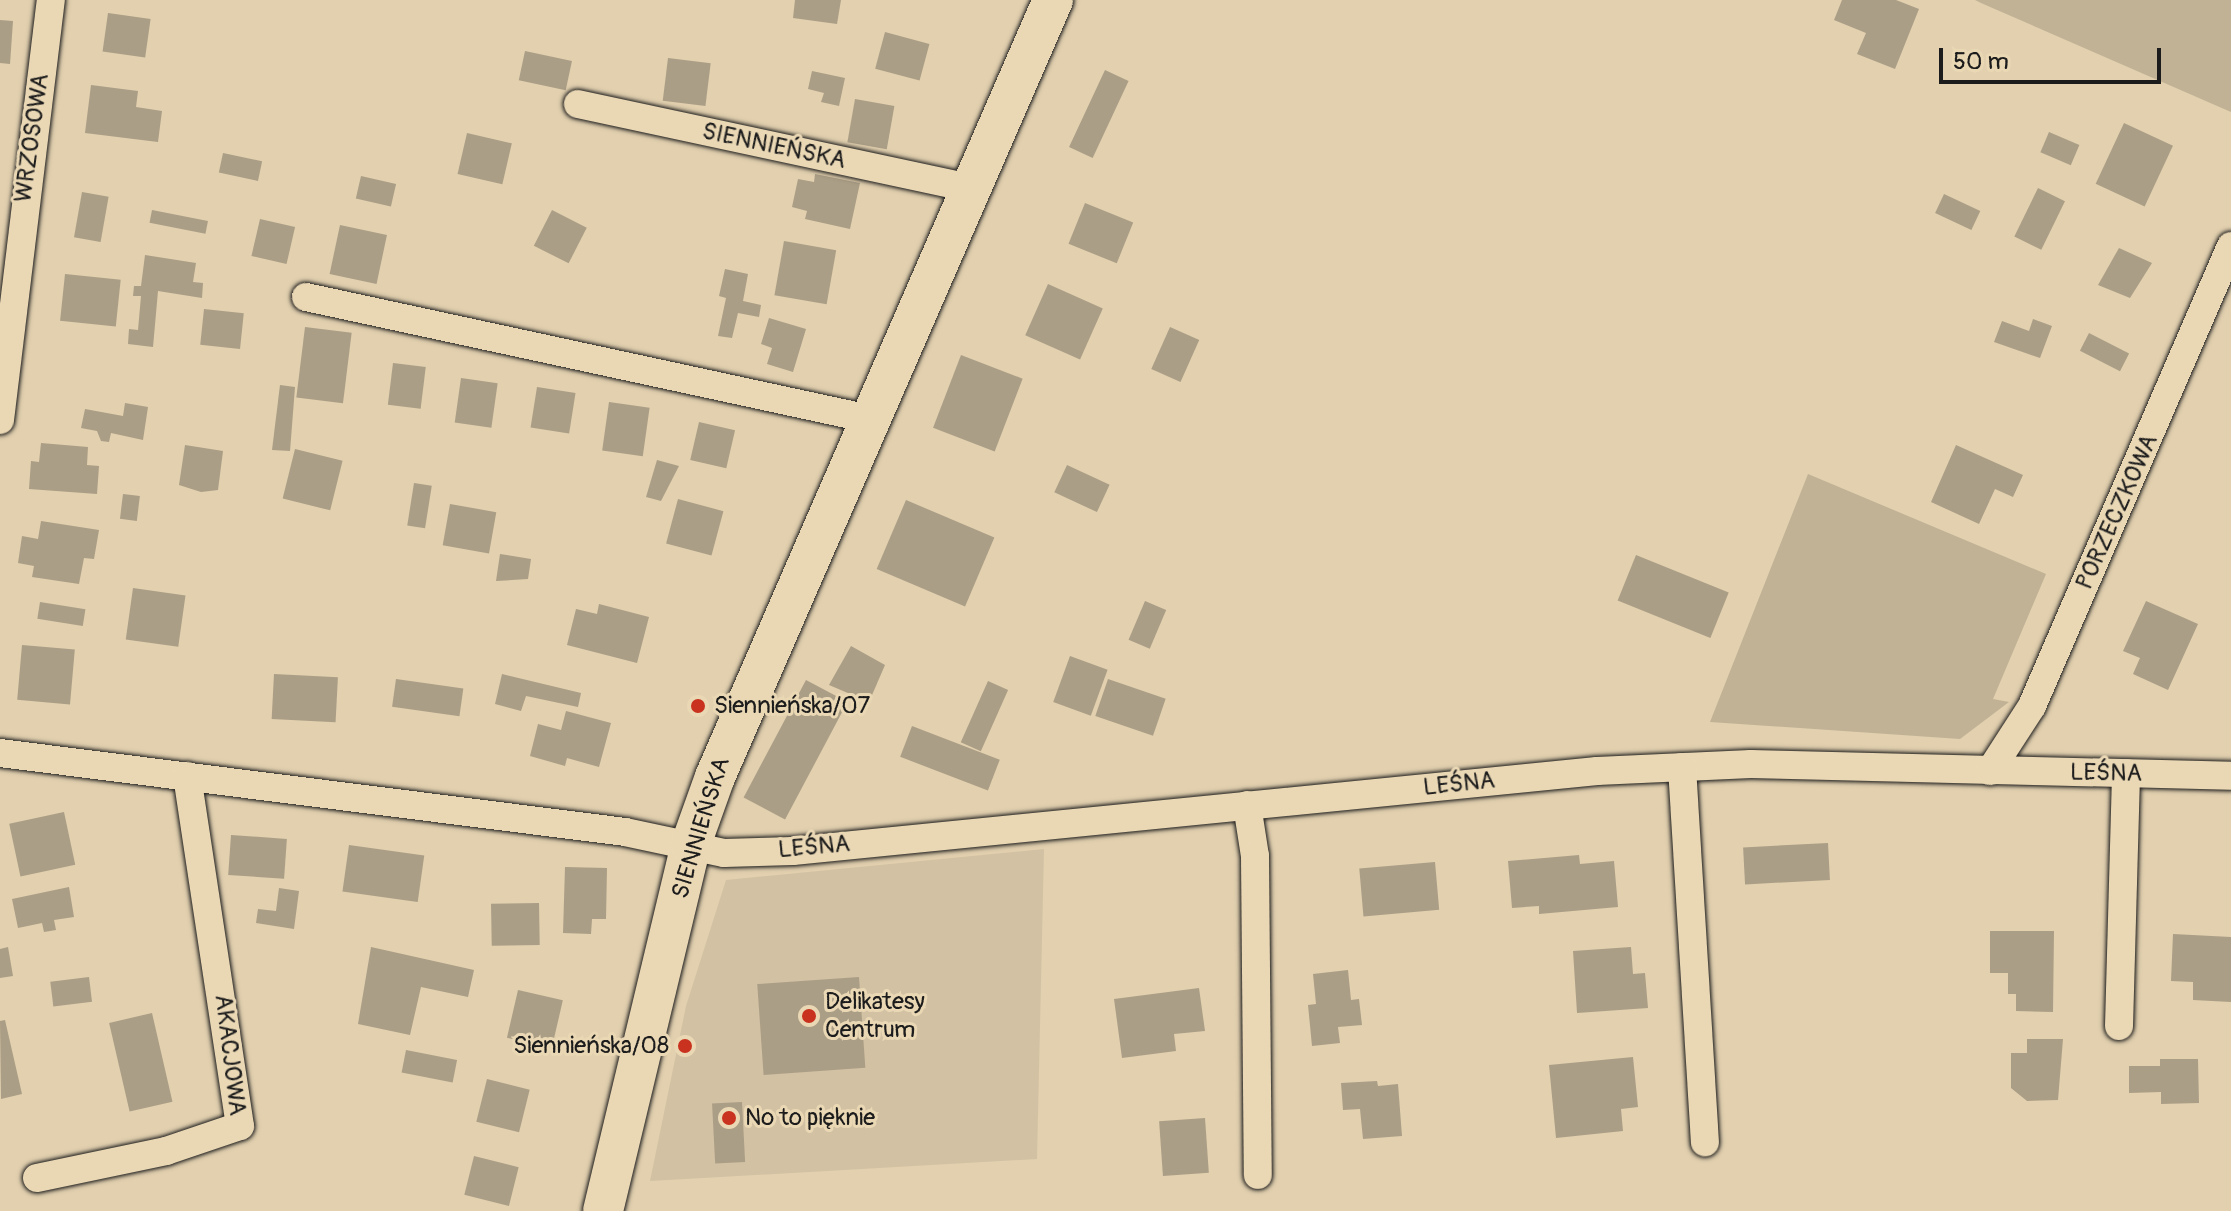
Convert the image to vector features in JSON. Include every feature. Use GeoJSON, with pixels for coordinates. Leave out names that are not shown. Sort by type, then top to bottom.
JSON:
{"type":"FeatureCollection","features":[{"type":"Feature","properties":{"kind":"main road","name":"SIENNIEŃSKA"},"geometry":{"type":"LineString","coordinates":[[603,1211],[691,844],[744,703],[1053,0]]}},
{"type":"Feature","properties":{"kind":"street","name":"WRZOSOWA"},"geometry":{"type":"LineString","coordinates":[[0,420],[51,0]]}},
{"type":"Feature","properties":{"kind":"street","name":"SIENNIEŃSKA"},"geometry":{"type":"LineString","coordinates":[[578,104],[970,188]]}},
{"type":"Feature","properties":{"kind":"street","name":"PORZECZKOWA"},"geometry":{"type":"LineString","coordinates":[[1990,771],[2032,706],[2231,246]]}},
{"type":"Feature","properties":{"kind":"street"},"geometry":{"type":"LineString","coordinates":[[306,297],[870,419]]}},
{"type":"Feature","properties":{"kind":"street"},"geometry":{"type":"LineString","coordinates":[[0,753],[691,844]]}},
{"type":"Feature","properties":{"kind":"street"},"geometry":{"type":"LineString","coordinates":[[1682,767],[1705,1142]]}},
{"type":"Feature","properties":{"kind":"street","name":"LEŚNA"},"geometry":{"type":"LineString","coordinates":[[691,844],[724,853],[793,851],[1247,805],[1682,767],[2231,776]]}},
{"type":"Feature","properties":{"kind":"street"},"geometry":{"type":"LineString","coordinates":[[2119,1026],[2126,773]]}},
{"type":"Feature","properties":{"kind":"street","name":"AKACJOWA"},"geometry":{"type":"LineString","coordinates":[[37,1178],[166,1151],[240,1126],[187,776]]}},
{"type":"Feature","properties":{"kind":"street"},"geometry":{"type":"LineString","coordinates":[[1247,805],[1255,856],[1258,1175]]}},
{"type":"Feature","properties":{"kind":"shaded area"},"geometry":{"type":"Polygon","coordinates":[[[1975,0],[2231,0],[2231,112],[1981,3],[1975,0]]]}},
{"type":"Feature","properties":{"kind":"shaded area"},"geometry":{"type":"Polygon","coordinates":[[[1808,474],[2046,574],[1993,699],[2009,702],[1960,739],[1710,722],[1808,474]]]}},
{"type":"Feature","properties":{"kind":"shaded area"},"geometry":{"type":"Polygon","coordinates":[[[1044,849],[1037,1159],[650,1181],[686,1006],[726,880],[1044,849]]]}},
{"type":"Feature","properties":{"kind":"building"},"geometry":{"type":"Polygon","coordinates":[[[795,0],[841,0],[837,24],[793,18],[795,0]]]}},
{"type":"Feature","properties":{"kind":"building"},"geometry":{"type":"Polygon","coordinates":[[[1842,0],[1896,0],[1919,9],[1895,69],[1857,54],[1866,33],[1834,20],[1842,0]]]}},
{"type":"Feature","properties":{"kind":"building"},"geometry":{"type":"Polygon","coordinates":[[[108,13],[151,19],[145,58],[103,52],[108,13]]]}},
{"type":"Feature","properties":{"kind":"building"},"geometry":{"type":"Polygon","coordinates":[[[0,20],[13,21],[10,64],[0,63],[0,20]]]}},
{"type":"Feature","properties":{"kind":"building"},"geometry":{"type":"Polygon","coordinates":[[[885,32],[929,44],[920,81],[875,69],[885,32]]]}},
{"type":"Feature","properties":{"kind":"building"},"geometry":{"type":"Polygon","coordinates":[[[525,51],[572,61],[566,90],[519,80],[525,51]]]}},
{"type":"Feature","properties":{"kind":"building"},"geometry":{"type":"Polygon","coordinates":[[[668,58],[711,63],[705,106],[663,101],[668,58]]]}},
{"type":"Feature","properties":{"kind":"building"},"geometry":{"type":"Polygon","coordinates":[[[1105,70],[1129,81],[1093,158],[1069,147],[1105,70]]]}},
{"type":"Feature","properties":{"kind":"building"},"geometry":{"type":"Polygon","coordinates":[[[812,71],[845,78],[839,106],[821,102],[824,93],[808,89],[812,71]]]}},
{"type":"Feature","properties":{"kind":"building"},"geometry":{"type":"Polygon","coordinates":[[[91,85],[138,91],[136,107],[162,111],[158,142],[85,133],[91,85]]]}},
{"type":"Feature","properties":{"kind":"building"},"geometry":{"type":"Polygon","coordinates":[[[855,99],[894,106],[887,149],[847,142],[855,99]]]}},
{"type":"Feature","properties":{"kind":"building"},"geometry":{"type":"Polygon","coordinates":[[[2124,123],[2173,146],[2145,207],[2096,184],[2124,123]]]}},
{"type":"Feature","properties":{"kind":"building"},"geometry":{"type":"Polygon","coordinates":[[[2049,132],[2079,145],[2071,165],[2040,152],[2049,132]]]}},
{"type":"Feature","properties":{"kind":"building"},"geometry":{"type":"Polygon","coordinates":[[[467,133],[512,143],[502,184],[458,174],[467,133]]]}},
{"type":"Feature","properties":{"kind":"building"},"geometry":{"type":"Polygon","coordinates":[[[223,153],[262,161],[258,181],[219,173],[223,153]]]}},
{"type":"Feature","properties":{"kind":"building"},"geometry":{"type":"Polygon","coordinates":[[[815,174],[860,183],[850,229],[805,219],[807,211],[792,207],[798,179],[814,182],[815,174]]]}},
{"type":"Feature","properties":{"kind":"building"},"geometry":{"type":"Polygon","coordinates":[[[361,176],[396,184],[391,207],[356,198],[361,176]]]}},
{"type":"Feature","properties":{"kind":"building"},"geometry":{"type":"Polygon","coordinates":[[[2038,188],[2065,201],[2041,250],[2014,237],[2038,188]]]}},
{"type":"Feature","properties":{"kind":"building"},"geometry":{"type":"Polygon","coordinates":[[[82,192],[109,197],[101,242],[74,237],[82,192]]]}},
{"type":"Feature","properties":{"kind":"building"},"geometry":{"type":"Polygon","coordinates":[[[1944,194],[1980,211],[1971,230],[1935,213],[1944,194]]]}},
{"type":"Feature","properties":{"kind":"building"},"geometry":{"type":"Polygon","coordinates":[[[1085,203],[1133,222],[1117,263],[1069,244],[1085,203]]]}},
{"type":"Feature","properties":{"kind":"building"},"geometry":{"type":"Polygon","coordinates":[[[152,210],[208,221],[205,234],[150,223],[152,210]]]}},
{"type":"Feature","properties":{"kind":"building"},"geometry":{"type":"Polygon","coordinates":[[[552,210],[587,228],[569,263],[534,246],[552,210]]]}},
{"type":"Feature","properties":{"kind":"building"},"geometry":{"type":"Polygon","coordinates":[[[260,219],[295,227],[287,264],[251,256],[260,219]]]}},
{"type":"Feature","properties":{"kind":"building"},"geometry":{"type":"Polygon","coordinates":[[[340,225],[387,235],[377,284],[330,274],[340,225]]]}},
{"type":"Feature","properties":{"kind":"building"},"geometry":{"type":"Polygon","coordinates":[[[784,241],[836,250],[827,304],[774,295],[784,241]]]}},
{"type":"Feature","properties":{"kind":"building"},"geometry":{"type":"Polygon","coordinates":[[[2119,248],[2152,263],[2130,298],[2098,285],[2119,248]]]}},
{"type":"Feature","properties":{"kind":"building"},"geometry":{"type":"Polygon","coordinates":[[[145,255],[196,263],[193,282],[203,283],[202,298],[158,291],[153,347],[128,344],[129,329],[138,330],[141,296],[133,296],[134,286],[141,286],[145,255]]]}},
{"type":"Feature","properties":{"kind":"building"},"geometry":{"type":"Polygon","coordinates":[[[725,269],[748,274],[743,301],[761,305],[759,317],[738,313],[732,338],[718,336],[726,298],[719,296],[725,269]]]}},
{"type":"Feature","properties":{"kind":"building"},"geometry":{"type":"Polygon","coordinates":[[[65,274],[121,280],[116,327],[60,321],[65,274]]]}},
{"type":"Feature","properties":{"kind":"building"},"geometry":{"type":"Polygon","coordinates":[[[1048,284],[1103,308],[1080,360],[1025,335],[1048,284]]]}},
{"type":"Feature","properties":{"kind":"building"},"geometry":{"type":"Polygon","coordinates":[[[204,309],[244,313],[240,349],[200,345],[204,309]]]}},
{"type":"Feature","properties":{"kind":"building"},"geometry":{"type":"Polygon","coordinates":[[[769,318],[806,329],[793,372],[767,364],[772,348],[761,344],[769,318]]]}},
{"type":"Feature","properties":{"kind":"building"},"geometry":{"type":"Polygon","coordinates":[[[2033,319],[2052,326],[2040,358],[1994,342],[2002,321],[2029,331],[2033,319]]]}},
{"type":"Feature","properties":{"kind":"building"},"geometry":{"type":"Polygon","coordinates":[[[305,327],[352,333],[343,403],[296,397],[305,327]]]}},
{"type":"Feature","properties":{"kind":"building"},"geometry":{"type":"Polygon","coordinates":[[[1170,327],[1199,340],[1181,382],[1151,369],[1170,327]]]}},
{"type":"Feature","properties":{"kind":"building"},"geometry":{"type":"Polygon","coordinates":[[[2089,333],[2129,353],[2120,371],[2080,351],[2089,333]]]}},
{"type":"Feature","properties":{"kind":"building"},"geometry":{"type":"Polygon","coordinates":[[[961,355],[1023,379],[995,451],[933,428],[961,355]]]}},
{"type":"Feature","properties":{"kind":"building"},"geometry":{"type":"Polygon","coordinates":[[[393,363],[426,367],[421,409],[388,405],[393,363]]]}},
{"type":"Feature","properties":{"kind":"building"},"geometry":{"type":"Polygon","coordinates":[[[461,378],[498,383],[491,428],[455,423],[461,378]]]}},
{"type":"Feature","properties":{"kind":"building"},"geometry":{"type":"Polygon","coordinates":[[[280,385],[295,387],[290,451],[272,450],[280,385]]]}},
{"type":"Feature","properties":{"kind":"building"},"geometry":{"type":"Polygon","coordinates":[[[537,387],[576,393],[569,434],[531,427],[537,387]]]}},
{"type":"Feature","properties":{"kind":"building"},"geometry":{"type":"Polygon","coordinates":[[[609,402],[650,408],[643,456],[602,451],[609,402]]]}},
{"type":"Feature","properties":{"kind":"building"},"geometry":{"type":"Polygon","coordinates":[[[125,403],[148,407],[143,440],[111,433],[109,442],[101,441],[97,431],[81,428],[85,409],[123,416],[125,403]]]}},
{"type":"Feature","properties":{"kind":"building"},"geometry":{"type":"Polygon","coordinates":[[[699,422],[735,430],[726,468],[690,460],[699,422]]]}},
{"type":"Feature","properties":{"kind":"building"},"geometry":{"type":"Polygon","coordinates":[[[41,443],[88,447],[87,465],[99,466],[97,494],[29,489],[31,461],[39,462],[41,443]]]}},
{"type":"Feature","properties":{"kind":"building"},"geometry":{"type":"Polygon","coordinates":[[[185,445],[223,451],[218,490],[201,492],[179,485],[185,445]]]}},
{"type":"Feature","properties":{"kind":"building"},"geometry":{"type":"Polygon","coordinates":[[[1956,445],[2023,475],[2013,497],[1995,489],[1979,524],[1931,502],[1956,445]]]}},
{"type":"Feature","properties":{"kind":"building"},"geometry":{"type":"Polygon","coordinates":[[[295,449],[343,461],[330,510],[283,498],[295,449]]]}},
{"type":"Feature","properties":{"kind":"building"},"geometry":{"type":"Polygon","coordinates":[[[657,460],[679,466],[661,501],[646,497],[657,460]]]}},
{"type":"Feature","properties":{"kind":"building"},"geometry":{"type":"Polygon","coordinates":[[[1067,465],[1110,485],[1097,512],[1054,492],[1067,465]]]}},
{"type":"Feature","properties":{"kind":"building"},"geometry":{"type":"Polygon","coordinates":[[[414,483],[432,486],[425,528],[407,525],[414,483]]]}},
{"type":"Feature","properties":{"kind":"building"},"geometry":{"type":"Polygon","coordinates":[[[123,494],[140,496],[137,521],[120,519],[123,494]]]}},
{"type":"Feature","properties":{"kind":"building"},"geometry":{"type":"Polygon","coordinates":[[[678,499],[723,511],[711,556],[666,543],[678,499]]]}},
{"type":"Feature","properties":{"kind":"building"},"geometry":{"type":"Polygon","coordinates":[[[906,500],[994,538],[965,607],[877,569],[906,500]]]}},
{"type":"Feature","properties":{"kind":"building"},"geometry":{"type":"Polygon","coordinates":[[[450,504],[496,512],[489,554],[443,545],[450,504]]]}},
{"type":"Feature","properties":{"kind":"building"},"geometry":{"type":"Polygon","coordinates":[[[41,521],[99,530],[94,559],[84,558],[79,584],[32,577],[34,566],[18,563],[22,536],[38,539],[41,521]]]}},
{"type":"Feature","properties":{"kind":"building"},"geometry":{"type":"Polygon","coordinates":[[[500,554],[531,559],[528,579],[496,581],[500,554]]]}},
{"type":"Feature","properties":{"kind":"building"},"geometry":{"type":"Polygon","coordinates":[[[1636,555],[1729,592],[1710,638],[1618,600],[1636,555]]]}},
{"type":"Feature","properties":{"kind":"building"},"geometry":{"type":"Polygon","coordinates":[[[133,588],[185,595],[178,647],[126,639],[133,588]]]}},
{"type":"Feature","properties":{"kind":"building"},"geometry":{"type":"Polygon","coordinates":[[[1145,601],[1166,610],[1150,649],[1129,640],[1145,601]]]}},
{"type":"Feature","properties":{"kind":"building"},"geometry":{"type":"Polygon","coordinates":[[[2146,601],[2198,624],[2168,690],[2133,674],[2140,658],[2123,651],[2146,601]]]}},
{"type":"Feature","properties":{"kind":"building"},"geometry":{"type":"Polygon","coordinates":[[[40,602],[85,609],[83,626],[37,619],[40,602]]]}},
{"type":"Feature","properties":{"kind":"building"},"geometry":{"type":"Polygon","coordinates":[[[599,604],[649,617],[637,663],[567,645],[576,609],[597,614],[599,604]]]}},
{"type":"Feature","properties":{"kind":"building"},"geometry":{"type":"Polygon","coordinates":[[[22,645],[75,650],[70,704],[17,700],[22,645]]]}},
{"type":"Feature","properties":{"kind":"building"},"geometry":{"type":"Polygon","coordinates":[[[851,646],[885,665],[869,702],[829,685],[851,646]]]}},
{"type":"Feature","properties":{"kind":"building"},"geometry":{"type":"Polygon","coordinates":[[[1070,656],[1108,670],[1091,716],[1053,702],[1070,656]]]}},
{"type":"Feature","properties":{"kind":"building"},"geometry":{"type":"Polygon","coordinates":[[[274,674],[338,677],[336,722],[272,719],[274,674]]]}},
{"type":"Feature","properties":{"kind":"building"},"geometry":{"type":"Polygon","coordinates":[[[502,674],[581,693],[578,707],[526,696],[521,711],[495,704],[502,674]]]}},
{"type":"Feature","properties":{"kind":"building"},"geometry":{"type":"Polygon","coordinates":[[[396,679],[463,688],[459,716],[392,707],[396,679]]]}},
{"type":"Feature","properties":{"kind":"building"},"geometry":{"type":"Polygon","coordinates":[[[1108,679],[1166,699],[1153,736],[1095,716],[1108,679]]]}},
{"type":"Feature","properties":{"kind":"building"},"geometry":{"type":"Polygon","coordinates":[[[806,680],[847,702],[785,819],[744,797],[806,680]]]}},
{"type":"Feature","properties":{"kind":"building"},"geometry":{"type":"Polygon","coordinates":[[[988,681],[1008,690],[981,751],[961,742],[988,681]]]}},
{"type":"Feature","properties":{"kind":"building"},"geometry":{"type":"Polygon","coordinates":[[[566,711],[611,723],[599,767],[567,758],[565,766],[530,756],[538,724],[561,730],[566,711]]]}},
{"type":"Feature","properties":{"kind":"building"},"geometry":{"type":"Polygon","coordinates":[[[912,726],[1000,760],[988,790],[900,757],[912,726]]]}},
{"type":"Feature","properties":{"kind":"building"},"geometry":{"type":"Polygon","coordinates":[[[64,812],[75,865],[20,876],[9,824],[64,812]]]}},
{"type":"Feature","properties":{"kind":"building"},"geometry":{"type":"Polygon","coordinates":[[[231,835],[287,839],[284,879],[228,875],[231,835]]]}},
{"type":"Feature","properties":{"kind":"building"},"geometry":{"type":"Polygon","coordinates":[[[1828,843],[1830,880],[1745,884],[1743,847],[1828,843]]]}},
{"type":"Feature","properties":{"kind":"building"},"geometry":{"type":"Polygon","coordinates":[[[349,845],[424,856],[418,902],[342,892],[349,845]]]}},
{"type":"Feature","properties":{"kind":"building"},"geometry":{"type":"Polygon","coordinates":[[[1579,855],[1580,864],[1614,861],[1618,907],[1539,914],[1539,906],[1512,908],[1508,861],[1579,855]]]}},
{"type":"Feature","properties":{"kind":"building"},"geometry":{"type":"Polygon","coordinates":[[[1435,862],[1439,910],[1363,916],[1359,869],[1435,862]]]}},
{"type":"Feature","properties":{"kind":"building"},"geometry":{"type":"Polygon","coordinates":[[[565,867],[607,868],[606,919],[592,919],[591,934],[563,933],[565,867]]]}},
{"type":"Feature","properties":{"kind":"building"},"geometry":{"type":"Polygon","coordinates":[[[69,887],[74,917],[54,920],[56,930],[44,932],[42,923],[18,928],[12,899],[69,887]]]}},
{"type":"Feature","properties":{"kind":"building"},"geometry":{"type":"Polygon","coordinates":[[[279,888],[299,891],[294,929],[256,923],[258,909],[276,911],[279,888]]]}},
{"type":"Feature","properties":{"kind":"building"},"geometry":{"type":"Polygon","coordinates":[[[539,903],[540,945],[492,946],[491,904],[539,903]]]}},
{"type":"Feature","properties":{"kind":"building"},"geometry":{"type":"Polygon","coordinates":[[[1990,931],[2054,931],[2053,1012],[2016,1011],[2016,994],[2008,994],[2008,973],[1990,973],[1990,931]]]}},
{"type":"Feature","properties":{"kind":"building"},"geometry":{"type":"Polygon","coordinates":[[[2173,934],[2231,937],[2231,1002],[2193,1000],[2193,982],[2171,981],[2173,934]]]}},
{"type":"Feature","properties":{"kind":"building"},"geometry":{"type":"Polygon","coordinates":[[[8,947],[13,976],[0,978],[0,949],[8,947]]]}},
{"type":"Feature","properties":{"kind":"building"},"geometry":{"type":"Polygon","coordinates":[[[371,947],[474,970],[468,997],[421,987],[410,1035],[358,1024],[371,947]]]}},
{"type":"Feature","properties":{"kind":"building"},"geometry":{"type":"Polygon","coordinates":[[[1631,947],[1633,974],[1645,973],[1648,1008],[1577,1013],[1573,951],[1631,947]]]}},
{"type":"Feature","properties":{"kind":"building"},"geometry":{"type":"Polygon","coordinates":[[[1348,970],[1351,1000],[1359,999],[1362,1025],[1338,1027],[1340,1043],[1312,1046],[1308,1005],[1316,1004],[1313,974],[1348,970]]]}},
{"type":"Feature","properties":{"kind":"building"},"geometry":{"type":"Polygon","coordinates":[[[89,977],[92,1002],[53,1007],[50,982],[89,977]]]}},
{"type":"Feature","properties":{"kind":"building"},"geometry":{"type":"Polygon","coordinates":[[[859,977],[865,1068],[764,1075],[757,984],[859,977]]]}},
{"type":"Feature","properties":{"kind":"building"},"geometry":{"type":"Polygon","coordinates":[[[1199,988],[1205,1031],[1174,1034],[1176,1051],[1122,1058],[1114,999],[1199,988]]]}},
{"type":"Feature","properties":{"kind":"building"},"geometry":{"type":"Polygon","coordinates":[[[518,990],[563,1000],[552,1048],[507,1038],[518,990]]]}},
{"type":"Feature","properties":{"kind":"building"},"geometry":{"type":"Polygon","coordinates":[[[152,1013],[172,1102],[130,1112],[109,1023],[152,1013]]]}},
{"type":"Feature","properties":{"kind":"building"},"geometry":{"type":"Polygon","coordinates":[[[5,1020],[22,1094],[1,1099],[0,1021],[5,1020]]]}},
{"type":"Feature","properties":{"kind":"building"},"geometry":{"type":"Polygon","coordinates":[[[2027,1039],[2063,1039],[2058,1100],[2027,1101],[2011,1088],[2011,1053],[2027,1053],[2027,1039]]]}},
{"type":"Feature","properties":{"kind":"building"},"geometry":{"type":"Polygon","coordinates":[[[406,1050],[457,1060],[453,1082],[402,1073],[406,1050]]]}},
{"type":"Feature","properties":{"kind":"building"},"geometry":{"type":"Polygon","coordinates":[[[1633,1057],[1638,1107],[1621,1109],[1623,1131],[1556,1138],[1549,1065],[1633,1057]]]}},
{"type":"Feature","properties":{"kind":"building"},"geometry":{"type":"Polygon","coordinates":[[[2160,1059],[2198,1059],[2199,1103],[2161,1104],[2161,1092],[2129,1093],[2129,1066],[2160,1066],[2160,1059]]]}},
{"type":"Feature","properties":{"kind":"building"},"geometry":{"type":"Polygon","coordinates":[[[487,1079],[530,1090],[519,1132],[476,1122],[487,1079]]]}},
{"type":"Feature","properties":{"kind":"building"},"geometry":{"type":"Polygon","coordinates":[[[1377,1081],[1378,1086],[1398,1084],[1402,1136],[1363,1139],[1360,1109],[1343,1110],[1341,1083],[1377,1081]]]}},
{"type":"Feature","properties":{"kind":"building"},"geometry":{"type":"Polygon","coordinates":[[[742,1102],[745,1162],[715,1163],[712,1104],[742,1102]]]}},
{"type":"Feature","properties":{"kind":"building"},"geometry":{"type":"Polygon","coordinates":[[[1205,1118],[1209,1173],[1163,1176],[1159,1121],[1205,1118]]]}},
{"type":"Feature","properties":{"kind":"building"},"geometry":{"type":"Polygon","coordinates":[[[474,1156],[519,1167],[509,1206],[464,1195],[474,1156]]]}},
{"type":"Feature","properties":{"kind":"place","name":"Siennieńska/07"},"geometry":{"type":"Point","coordinates":[698,706]}},
{"type":"Feature","properties":{"kind":"place","name":"Delikatesy Centrum"},"geometry":{"type":"Point","coordinates":[809,1016]}},
{"type":"Feature","properties":{"kind":"place","name":"Siennieńska/08"},"geometry":{"type":"Point","coordinates":[685,1046]}},
{"type":"Feature","properties":{"kind":"place","name":"No to pięknie"},"geometry":{"type":"Point","coordinates":[729,1118]}}]}
